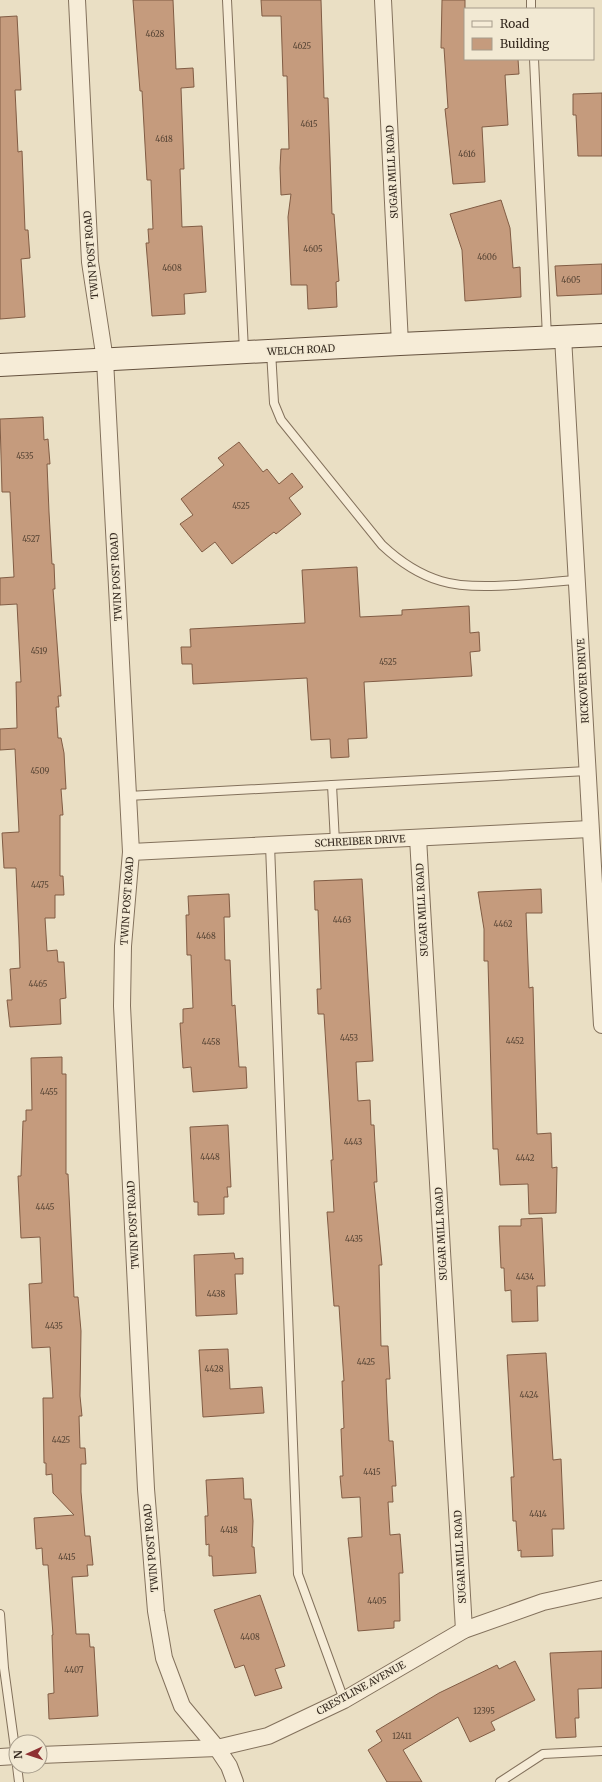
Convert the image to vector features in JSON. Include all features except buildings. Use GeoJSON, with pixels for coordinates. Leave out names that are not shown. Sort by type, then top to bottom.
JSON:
{"type":"FeatureCollection","features":[{"type":"Feature","properties":{"kind":"street","name":"TWIN POST ROAD"},"geometry":{"type":"LineString","coordinates":[[77,0],[90,262],[105,360],[131,852],[123,946],[122,1006],[146,1489],[156,1611],[164,1658],[182,1706],[217,1748],[229,1766],[234,1782]]}},
{"type":"Feature","properties":{"kind":"street","name":"SUGAR MILL ROAD"},"geometry":{"type":"LineString","coordinates":[[384,0],[400,344]]}},
{"type":"Feature","properties":{"kind":"street","name":"WELCH ROAD"},"geometry":{"type":"LineString","coordinates":[[0,365],[602,335]]}},
{"type":"Feature","properties":{"kind":"street","name":"RICKOVER DRIVE"},"geometry":{"type":"LineString","coordinates":[[555,337],[578,580],[590,829],[602,1025]]}},
{"type":"Feature","properties":{"kind":"street","name":"SCHREIBER DRIVE"},"geometry":{"type":"LineString","coordinates":[[131,852],[590,829]]}},
{"type":"Feature","properties":{"kind":"street","name":"SUGAR MILL ROAD"},"geometry":{"type":"LineString","coordinates":[[418,838],[464,1630]]}},
{"type":"Feature","properties":{"kind":"street","name":"CRESTLINE AVENUE"},"geometry":{"type":"LineString","coordinates":[[48,1755],[217,1748],[268,1736],[344,1700],[464,1630],[543,1602],[602,1589]]}},
{"type":"Feature","properties":{"kind":"lane"},"geometry":{"type":"LineString","coordinates":[[227,0],[244,353]]}},
{"type":"Feature","properties":{"kind":"lane"},"geometry":{"type":"LineString","coordinates":[[534,60],[555,337]]}},
{"type":"Feature","properties":{"kind":"lane"},"geometry":{"type":"LineString","coordinates":[[271,352],[274,403],[281,420],[382,545],[398,560],[418,572],[441,582],[459,585],[493,585],[578,580]]}},
{"type":"Feature","properties":{"kind":"lane"},"geometry":{"type":"LineString","coordinates":[[128,796],[587,771]]}},
{"type":"Feature","properties":{"kind":"lane"},"geometry":{"type":"LineString","coordinates":[[332,785],[335,842]]}},
{"type":"Feature","properties":{"kind":"lane"},"geometry":{"type":"LineString","coordinates":[[270,845],[298,1574],[344,1700]]}},
{"type":"Feature","properties":{"kind":"lane"},"geometry":{"type":"LineString","coordinates":[[0,1614],[4,1668],[13,1734]]}},
{"type":"Feature","properties":{"kind":"lane"},"geometry":{"type":"LineString","coordinates":[[500,1782],[543,1754],[602,1751]]}}]}
